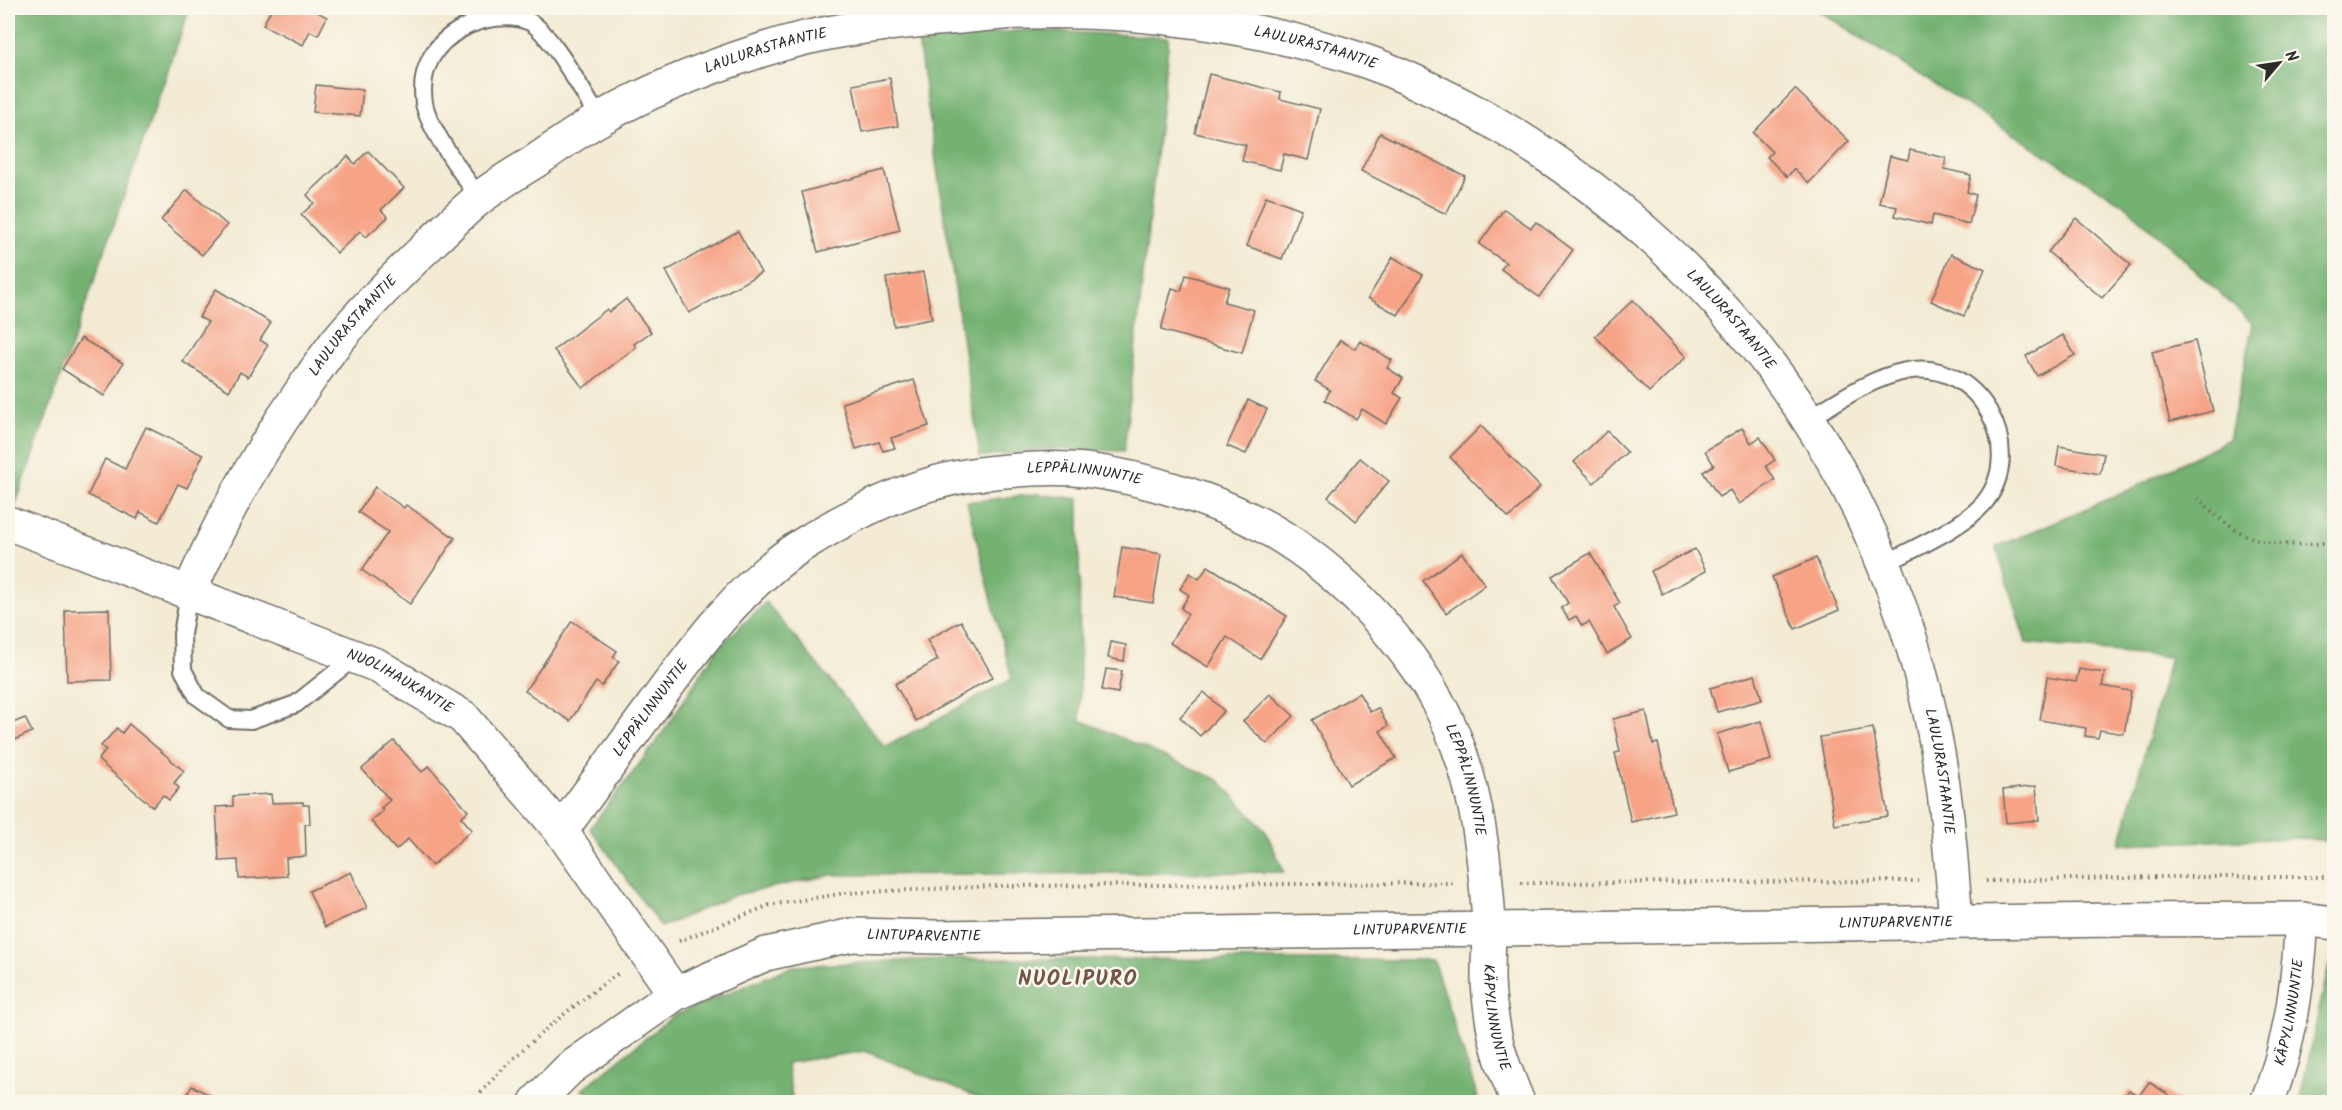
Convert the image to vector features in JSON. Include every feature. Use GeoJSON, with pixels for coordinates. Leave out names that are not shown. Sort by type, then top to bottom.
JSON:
{"type":"FeatureCollection","features":[{"type":"Feature","properties":{"kind":"street","name":"LAULURASTAANTIE"},"geometry":{"type":"LineString","coordinates":[[189,593],[209,547],[270,436],[334,345],[390,281],[479,198],[599,119],[685,78],[765,49],[850,27],[1027,12],[1170,19],[1239,29],[1367,62],[1443,94],[1504,129],[1565,168],[1609,201],[1664,248],[1749,340],[1808,419],[1854,502],[1883,565],[1908,628],[1934,731],[1950,837],[1956,922]]}},
{"type":"Feature","properties":{"kind":"street","name":"LEPPÄLINNUNTIE"},"geometry":{"type":"LineString","coordinates":[[561,831],[682,666],[740,595],[799,547],[866,508],[919,488],[968,476],[1037,469],[1083,470],[1131,478],[1198,497],[1267,528],[1346,587],[1381,622],[1434,695],[1451,730],[1465,768],[1481,840],[1489,928]]}},
{"type":"Feature","properties":{"kind":"street","name":"NUOLIHAUKANTIE"},"geometry":{"type":"LineString","coordinates":[[8,524],[375,665],[463,717],[561,831],[675,994]]}},
{"type":"Feature","properties":{"kind":"street","name":"LINTUPARVENTIE"},"geometry":{"type":"LineString","coordinates":[[536,1102],[569,1069],[675,994],[766,954],[852,936],[938,937],[1956,922],[2301,919],[2334,923]]}},
{"type":"Feature","properties":{"kind":"street","name":"KÄPYLINNUNTIE"},"geometry":{"type":"LineString","coordinates":[[2267,1102],[2277,1077],[2291,1026],[2298,974],[2301,919]]}},
{"type":"Feature","properties":{"kind":"street","name":"KÄPYLINNUNTIE"},"geometry":{"type":"LineString","coordinates":[[1489,928],[1488,981],[1494,1034],[1518,1102]]}},
{"type":"Feature","properties":{"kind":"lane"},"geometry":{"type":"LineString","coordinates":[[479,198],[432,125],[424,104],[424,82],[428,64],[437,46],[448,36],[471,24],[493,18],[531,22],[564,61],[599,119]]}},
{"type":"Feature","properties":{"kind":"lane"},"geometry":{"type":"LineString","coordinates":[[1808,419],[1850,393],[1906,370],[1931,370],[1953,375],[1976,392],[1989,410],[1999,435],[2000,464],[1996,483],[1985,502],[1969,518],[1883,565]]}},
{"type":"Feature","properties":{"kind":"lane"},"geometry":{"type":"LineString","coordinates":[[189,593],[182,634],[183,670],[197,696],[229,719],[251,720],[296,704],[355,657]]}},
{"type":"Feature","properties":{"kind":"path"},"geometry":{"type":"LineString","coordinates":[[2198,498],[2229,526],[2252,539],[2283,545],[2334,542]]}},
{"type":"Feature","properties":{"kind":"green space"},"geometry":{"type":"Polygon","coordinates":[[[8,8],[190,8],[8,526],[8,8]]]}},
{"type":"Feature","properties":{"kind":"green space"},"geometry":{"type":"Polygon","coordinates":[[[1814,8],[2334,8],[2334,842],[2304,838],[2120,844],[2170,657],[2026,643],[1996,547],[2125,492],[2229,439],[2253,324],[2126,206],[1814,8]]]}},
{"type":"Feature","properties":{"kind":"green space"},"geometry":{"type":"Polygon","coordinates":[[[1026,30],[1169,37],[1124,451],[1045,449],[980,457],[918,41],[1026,30]]]}},
{"type":"Feature","properties":{"kind":"green space"},"geometry":{"type":"Polygon","coordinates":[[[1038,494],[1079,499],[1080,720],[1219,780],[1266,832],[1284,872],[831,875],[735,895],[661,927],[590,828],[660,737],[717,649],[766,602],[885,747],[1012,679],[967,502],[1038,494]]]}},
{"type":"Feature","properties":{"kind":"green space"},"geometry":{"type":"Polygon","coordinates":[[[940,959],[1433,960],[1478,1098],[1467,1102],[989,1102],[865,1051],[786,1063],[793,1102],[604,1102],[582,1090],[673,1016],[793,966],[940,959]]]}},
{"type":"Feature","properties":{"kind":"green space"},"geometry":{"type":"Polygon","coordinates":[[[2329,965],[2334,966],[2334,1102],[2299,1102],[2329,965]]]}},
{"type":"Feature","properties":{"kind":"building"},"geometry":{"type":"Polygon","coordinates":[[[272,8],[322,8],[319,13],[327,17],[318,35],[310,31],[303,45],[263,25],[272,8]]]}},
{"type":"Feature","properties":{"kind":"building"},"geometry":{"type":"Polygon","coordinates":[[[1209,74],[1281,92],[1280,99],[1320,109],[1308,160],[1284,154],[1280,170],[1242,161],[1246,145],[1195,133],[1209,74]]]}},
{"type":"Feature","properties":{"kind":"building"},"geometry":{"type":"Polygon","coordinates":[[[890,78],[898,126],[862,132],[853,85],[890,78]]]}},
{"type":"Feature","properties":{"kind":"building"},"geometry":{"type":"Polygon","coordinates":[[[316,85],[363,90],[360,116],[313,112],[316,85]]]}},
{"type":"Feature","properties":{"kind":"building"},"geometry":{"type":"Polygon","coordinates":[[[1795,89],[1849,141],[1809,183],[1794,169],[1787,177],[1767,157],[1772,152],[1753,133],[1795,89]]]}},
{"type":"Feature","properties":{"kind":"building"},"geometry":{"type":"Polygon","coordinates":[[[1380,133],[1465,176],[1446,214],[1361,171],[1380,133]]]}},
{"type":"Feature","properties":{"kind":"building"},"geometry":{"type":"Polygon","coordinates":[[[1910,150],[1946,158],[1944,169],[1971,175],[1967,192],[1976,195],[1969,224],[1933,215],[1931,225],[1895,216],[1897,207],[1879,203],[1890,156],[1908,160],[1910,150]]]}},
{"type":"Feature","properties":{"kind":"building"},"geometry":{"type":"Polygon","coordinates":[[[368,151],[404,188],[381,210],[388,217],[366,237],[360,231],[337,253],[301,215],[314,203],[307,195],[348,156],[355,164],[368,151]]]}},
{"type":"Feature","properties":{"kind":"building"},"geometry":{"type":"Polygon","coordinates":[[[884,170],[900,230],[818,252],[802,192],[884,170]]]}},
{"type":"Feature","properties":{"kind":"building"},"geometry":{"type":"Polygon","coordinates":[[[187,190],[227,225],[202,255],[161,220],[187,190]]]}},
{"type":"Feature","properties":{"kind":"building"},"geometry":{"type":"Polygon","coordinates":[[[1266,196],[1301,209],[1282,259],[1247,246],[1266,196]]]}},
{"type":"Feature","properties":{"kind":"building"},"geometry":{"type":"Polygon","coordinates":[[[1504,209],[1531,228],[1536,222],[1573,250],[1539,297],[1501,269],[1506,263],[1479,244],[1504,209]]]}},
{"type":"Feature","properties":{"kind":"building"},"geometry":{"type":"Polygon","coordinates":[[[2076,218],[2131,265],[2102,298],[2048,252],[2076,218]]]}},
{"type":"Feature","properties":{"kind":"building"},"geometry":{"type":"Polygon","coordinates":[[[738,231],[761,273],[689,313],[666,271],[738,231]]]}},
{"type":"Feature","properties":{"kind":"building"},"geometry":{"type":"Polygon","coordinates":[[[1951,254],[1985,269],[1964,316],[1931,301],[1951,254]]]}},
{"type":"Feature","properties":{"kind":"building"},"geometry":{"type":"Polygon","coordinates":[[[1393,257],[1423,275],[1398,315],[1368,298],[1393,257]]]}},
{"type":"Feature","properties":{"kind":"building"},"geometry":{"type":"Polygon","coordinates":[[[923,272],[932,319],[894,326],[886,278],[923,272]]]}},
{"type":"Feature","properties":{"kind":"building"},"geometry":{"type":"Polygon","coordinates":[[[1186,275],[1229,287],[1224,302],[1254,310],[1242,353],[1161,330],[1172,288],[1181,291],[1186,275]]]}},
{"type":"Feature","properties":{"kind":"building"},"geometry":{"type":"Polygon","coordinates":[[[216,289],[271,323],[260,340],[268,345],[248,377],[240,372],[229,391],[183,362],[208,322],[199,317],[216,289]]]}},
{"type":"Feature","properties":{"kind":"building"},"geometry":{"type":"Polygon","coordinates":[[[626,299],[651,332],[634,344],[636,347],[583,388],[554,350],[607,309],[609,312],[626,299]]]}},
{"type":"Feature","properties":{"kind":"building"},"geometry":{"type":"Polygon","coordinates":[[[1633,300],[1686,357],[1649,392],[1595,336],[1633,300]]]}},
{"type":"Feature","properties":{"kind":"building"},"geometry":{"type":"Polygon","coordinates":[[[2063,335],[2075,355],[2037,376],[2026,356],[2063,335]]]}},
{"type":"Feature","properties":{"kind":"building"},"geometry":{"type":"Polygon","coordinates":[[[81,338],[123,363],[104,396],[62,369],[81,338]]]}},
{"type":"Feature","properties":{"kind":"building"},"geometry":{"type":"Polygon","coordinates":[[[1340,340],[1355,349],[1360,341],[1392,360],[1387,368],[1403,378],[1394,393],[1402,398],[1386,424],[1362,409],[1356,419],[1325,400],[1330,390],[1315,381],[1340,340]]]}},
{"type":"Feature","properties":{"kind":"building"},"geometry":{"type":"Polygon","coordinates":[[[2195,341],[2213,411],[2170,422],[2152,352],[2195,341]]]}},
{"type":"Feature","properties":{"kind":"building"},"geometry":{"type":"Polygon","coordinates":[[[914,380],[929,426],[891,438],[895,448],[883,451],[879,442],[856,449],[842,403],[914,380]]]}},
{"type":"Feature","properties":{"kind":"building"},"geometry":{"type":"Polygon","coordinates":[[[1248,400],[1267,409],[1246,454],[1227,446],[1248,400]]]}},
{"type":"Feature","properties":{"kind":"building"},"geometry":{"type":"Polygon","coordinates":[[[1481,426],[1540,487],[1509,518],[1450,457],[1481,426]]]}},
{"type":"Feature","properties":{"kind":"building"},"geometry":{"type":"Polygon","coordinates":[[[146,427],[203,455],[187,488],[178,484],[159,522],[140,512],[137,519],[88,495],[105,459],[125,469],[146,427]]]}},
{"type":"Feature","properties":{"kind":"building"},"geometry":{"type":"Polygon","coordinates":[[[1742,428],[1751,443],[1760,437],[1775,460],[1766,466],[1775,480],[1739,504],[1730,490],[1719,497],[1703,472],[1714,465],[1705,451],[1742,428]]]}},
{"type":"Feature","properties":{"kind":"building"},"geometry":{"type":"Polygon","coordinates":[[[1607,431],[1627,452],[1594,483],[1574,462],[1607,431]]]}},
{"type":"Feature","properties":{"kind":"building"},"geometry":{"type":"Polygon","coordinates":[[[2059,446],[2104,454],[2100,474],[2056,466],[2059,446]]]}},
{"type":"Feature","properties":{"kind":"building"},"geometry":{"type":"Polygon","coordinates":[[[1360,458],[1389,481],[1356,521],[1328,497],[1360,458]]]}},
{"type":"Feature","properties":{"kind":"building"},"geometry":{"type":"Polygon","coordinates":[[[375,487],[404,508],[406,505],[455,538],[410,604],[362,570],[388,532],[358,512],[375,487]]]}},
{"type":"Feature","properties":{"kind":"building"},"geometry":{"type":"Polygon","coordinates":[[[1122,547],[1161,554],[1153,603],[1114,597],[1122,547]]]}},
{"type":"Feature","properties":{"kind":"building"},"geometry":{"type":"Polygon","coordinates":[[[1695,549],[1706,571],[1662,594],[1651,571],[1695,549]]]}},
{"type":"Feature","properties":{"kind":"building"},"geometry":{"type":"Polygon","coordinates":[[[1462,553],[1485,585],[1446,613],[1423,581],[1462,553]]]}},
{"type":"Feature","properties":{"kind":"building"},"geometry":{"type":"Polygon","coordinates":[[[1590,553],[1620,603],[1614,607],[1632,639],[1607,654],[1589,622],[1582,626],[1576,616],[1569,620],[1561,608],[1568,603],[1552,576],[1590,553]]]}},
{"type":"Feature","properties":{"kind":"building"},"geometry":{"type":"Polygon","coordinates":[[[1816,558],[1839,610],[1795,629],[1772,577],[1816,558]]]}},
{"type":"Feature","properties":{"kind":"building"},"geometry":{"type":"Polygon","coordinates":[[[1208,566],[1287,616],[1260,659],[1227,637],[1208,667],[1170,643],[1188,614],[1181,608],[1189,595],[1180,589],[1190,573],[1199,579],[1208,566]]]}},
{"type":"Feature","properties":{"kind":"building"},"geometry":{"type":"Polygon","coordinates":[[[109,609],[111,680],[67,681],[65,610],[109,609]]]}},
{"type":"Feature","properties":{"kind":"building"},"geometry":{"type":"Polygon","coordinates":[[[572,621],[617,651],[613,657],[619,661],[602,686],[596,682],[570,721],[525,691],[572,621]]]}},
{"type":"Feature","properties":{"kind":"building"},"geometry":{"type":"Polygon","coordinates":[[[961,621],[993,677],[916,721],[895,684],[938,660],[927,640],[961,621]]]}},
{"type":"Feature","properties":{"kind":"building"},"geometry":{"type":"Polygon","coordinates":[[[1111,642],[1126,645],[1124,661],[1108,658],[1111,642]]]}},
{"type":"Feature","properties":{"kind":"building"},"geometry":{"type":"Polygon","coordinates":[[[1106,669],[1122,671],[1118,693],[1102,690],[1106,669]]]}},
{"type":"Feature","properties":{"kind":"building"},"geometry":{"type":"Polygon","coordinates":[[[2079,669],[2105,673],[2102,686],[2131,691],[2124,734],[2100,730],[2098,738],[2085,736],[2086,728],[2040,720],[2047,677],[2076,682],[2079,669]]]}},
{"type":"Feature","properties":{"kind":"building"},"geometry":{"type":"Polygon","coordinates":[[[1755,675],[1762,700],[1717,712],[1710,688],[1755,675]]]}},
{"type":"Feature","properties":{"kind":"building"},"geometry":{"type":"Polygon","coordinates":[[[1204,692],[1224,711],[1200,736],[1180,717],[1204,692]]]}},
{"type":"Feature","properties":{"kind":"building"},"geometry":{"type":"Polygon","coordinates":[[[1359,693],[1370,712],[1378,708],[1388,726],[1380,731],[1396,758],[1349,785],[1312,720],[1359,693]]]}},
{"type":"Feature","properties":{"kind":"building"},"geometry":{"type":"Polygon","coordinates":[[[1270,694],[1294,716],[1267,744],[1243,721],[1270,694]]]}},
{"type":"Feature","properties":{"kind":"building"},"geometry":{"type":"Polygon","coordinates":[[[1646,711],[1653,744],[1658,743],[1674,812],[1631,822],[1615,753],[1620,752],[1613,719],[1646,711]]]}},
{"type":"Feature","properties":{"kind":"building"},"geometry":{"type":"Polygon","coordinates":[[[25,718],[32,732],[8,743],[8,725],[25,718]]]}},
{"type":"Feature","properties":{"kind":"building"},"geometry":{"type":"Polygon","coordinates":[[[1761,721],[1771,760],[1728,772],[1717,734],[1761,721]]]}},
{"type":"Feature","properties":{"kind":"building"},"geometry":{"type":"Polygon","coordinates":[[[129,724],[184,771],[174,783],[179,788],[169,800],[163,795],[153,807],[98,760],[106,750],[101,746],[117,728],[122,733],[129,724]]]}},
{"type":"Feature","properties":{"kind":"building"},"geometry":{"type":"Polygon","coordinates":[[[1873,728],[1888,816],[1835,825],[1820,737],[1873,728]]]}},
{"type":"Feature","properties":{"kind":"building"},"geometry":{"type":"Polygon","coordinates":[[[394,741],[422,772],[429,766],[468,811],[461,817],[472,830],[432,866],[408,839],[396,850],[371,821],[383,811],[381,808],[390,800],[362,769],[394,741]]]}},
{"type":"Feature","properties":{"kind":"building"},"geometry":{"type":"Polygon","coordinates":[[[2036,786],[2039,820],[2006,823],[2003,790],[2036,786]]]}},
{"type":"Feature","properties":{"kind":"building"},"geometry":{"type":"Polygon","coordinates":[[[271,794],[272,803],[303,802],[303,805],[309,805],[310,824],[305,824],[306,856],[286,858],[287,876],[239,879],[238,860],[219,861],[216,807],[233,806],[233,796],[271,794]]]}},
{"type":"Feature","properties":{"kind":"building"},"geometry":{"type":"Polygon","coordinates":[[[351,872],[367,908],[325,927],[309,891],[351,872]]]}},
{"type":"Feature","properties":{"kind":"building"},"geometry":{"type":"Polygon","coordinates":[[[2149,1082],[2180,1102],[2121,1102],[2129,1090],[2139,1096],[2149,1082]]]}},
{"type":"Feature","properties":{"kind":"building"},"geometry":{"type":"Polygon","coordinates":[[[192,1086],[223,1102],[183,1102],[192,1086]]]}},
{"type":"Feature","properties":{"kind":"district","name":"NUOLIPURO"},"geometry":{"type":"Point","coordinates":[1078,979]}}]}
